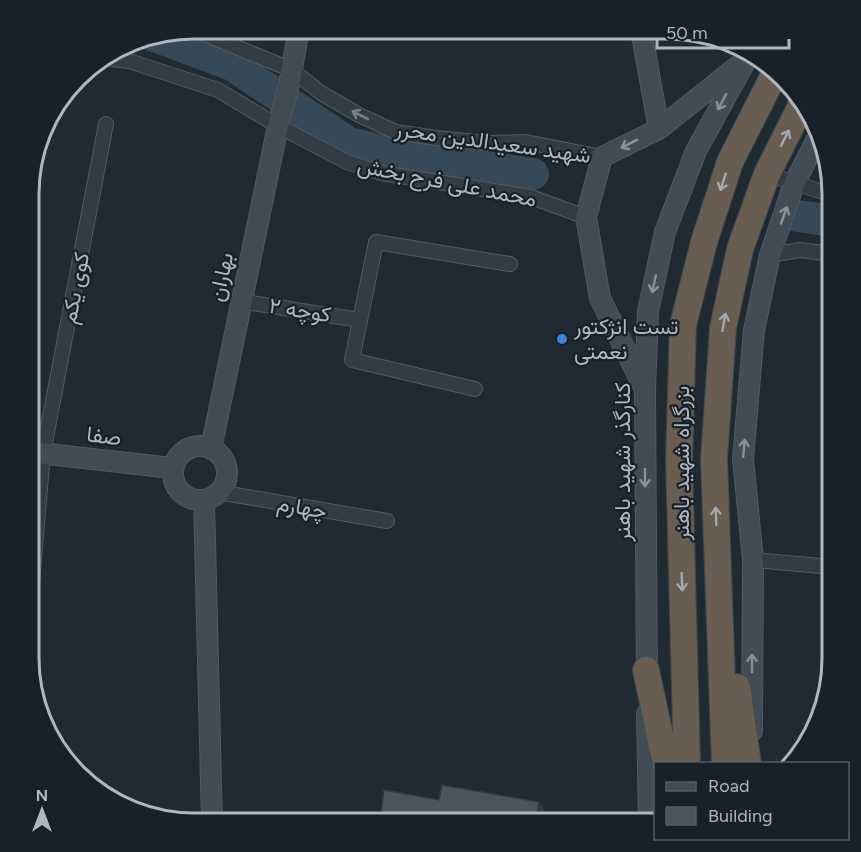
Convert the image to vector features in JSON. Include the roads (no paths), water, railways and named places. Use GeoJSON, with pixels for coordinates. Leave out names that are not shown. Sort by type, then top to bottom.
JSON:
{"type":"FeatureCollection","features":[{"type":"Feature","properties":{"kind":"highway","name":"بزرگراه شهید باهنر"},"geometry":{"type":"LineString","coordinates":[[687,762],[679,461],[683,325],[704,242],[730,162],[772,79]]}},
{"type":"Feature","properties":{"kind":"highway","name":"بزرگراه شهید باهنر"},"geometry":{"type":"LineString","coordinates":[[726,762],[714,459],[723,328],[740,249],[767,174],[798,112]]}},
{"type":"Feature","properties":{"kind":"highway"},"geometry":{"type":"LineString","coordinates":[[718,564],[750,762]]}},
{"type":"Feature","properties":{"kind":"highway"},"geometry":{"type":"LineString","coordinates":[[646,670],[666,762]]}},
{"type":"Feature","properties":{"kind":"street","name":"شهید سعیدالدین محرر"},"geometry":{"type":"LineString","coordinates":[[214,39],[291,75],[359,115],[396,132],[486,142],[526,142],[602,157]]}},
{"type":"Feature","properties":{"kind":"street"},"geometry":{"type":"LineString","coordinates":[[291,75],[297,39]]}},
{"type":"Feature","properties":{"kind":"street"},"geometry":{"type":"LineString","coordinates":[[643,39],[659,129]]}},
{"type":"Feature","properties":{"kind":"street"},"geometry":{"type":"LineString","coordinates":[[645,392],[600,298],[586,217],[602,157],[659,129],[744,59]]}},
{"type":"Feature","properties":{"kind":"street","name":"محمد علی فرح بخش"},"geometry":{"type":"LineString","coordinates":[[117,60],[129,61],[218,90],[279,121],[347,162],[381,173],[531,197],[586,217]]}},
{"type":"Feature","properties":{"kind":"street","name":"کنارگذر شهید باهنر"},"geometry":{"type":"LineString","coordinates":[[649,813],[645,392],[648,312],[665,232],[696,151],[746,60]]}},
{"type":"Feature","properties":{"kind":"street","name":"بهاران"},"geometry":{"type":"LineString","coordinates":[[211,449],[240,301],[291,75]]}},
{"type":"Feature","properties":{"kind":"street","name":"کوی یکم"},"geometry":{"type":"LineString","coordinates":[[39,442],[106,124]]}},
{"type":"Feature","properties":{"kind":"street"},"geometry":{"type":"LineString","coordinates":[[750,762],[753,560],[743,459],[754,330],[770,255],[794,184],[814,145]]}},
{"type":"Feature","properties":{"kind":"street"},"geometry":{"type":"LineString","coordinates":[[767,174],[822,192]]}},
{"type":"Feature","properties":{"kind":"street"},"geometry":{"type":"LineString","coordinates":[[475,389],[352,360],[376,242],[510,264]]}},
{"type":"Feature","properties":{"kind":"street"},"geometry":{"type":"LineString","coordinates":[[770,255],[800,250],[822,253]]}},
{"type":"Feature","properties":{"kind":"street","name":"کوچه ۲"},"geometry":{"type":"LineString","coordinates":[[240,301],[359,320]]}},
{"type":"Feature","properties":{"kind":"street"},"geometry":{"type":"LineString","coordinates":[[200,445],[211,449],[218,452],[227,469],[224,488],[211,496],[190,500],[175,487],[172,468],[182,452],[200,445]]}},
{"type":"Feature","properties":{"kind":"street","name":"صفا"},"geometry":{"type":"LineString","coordinates":[[39,452],[172,468]]}},
{"type":"Feature","properties":{"kind":"street"},"geometry":{"type":"LineString","coordinates":[[211,496],[212,813]]}},
{"type":"Feature","properties":{"kind":"street","name":"چهارم"},"geometry":{"type":"LineString","coordinates":[[211,496],[387,521]]}},
{"type":"Feature","properties":{"kind":"street"},"geometry":{"type":"LineString","coordinates":[[753,560],[822,566]]}},
{"type":"Feature","properties":{"kind":"waterway"},"geometry":{"type":"LineString","coordinates":[[168,41],[232,65],[349,143],[393,153],[533,174]]}},
{"type":"Feature","properties":{"kind":"waterway"},"geometry":{"type":"LineString","coordinates":[[791,215],[822,220]]}},
{"type":"Feature","properties":{"kind":"place","name":"تست انژکتور نعمتی"},"geometry":{"type":"Point","coordinates":[562,339]}}]}
